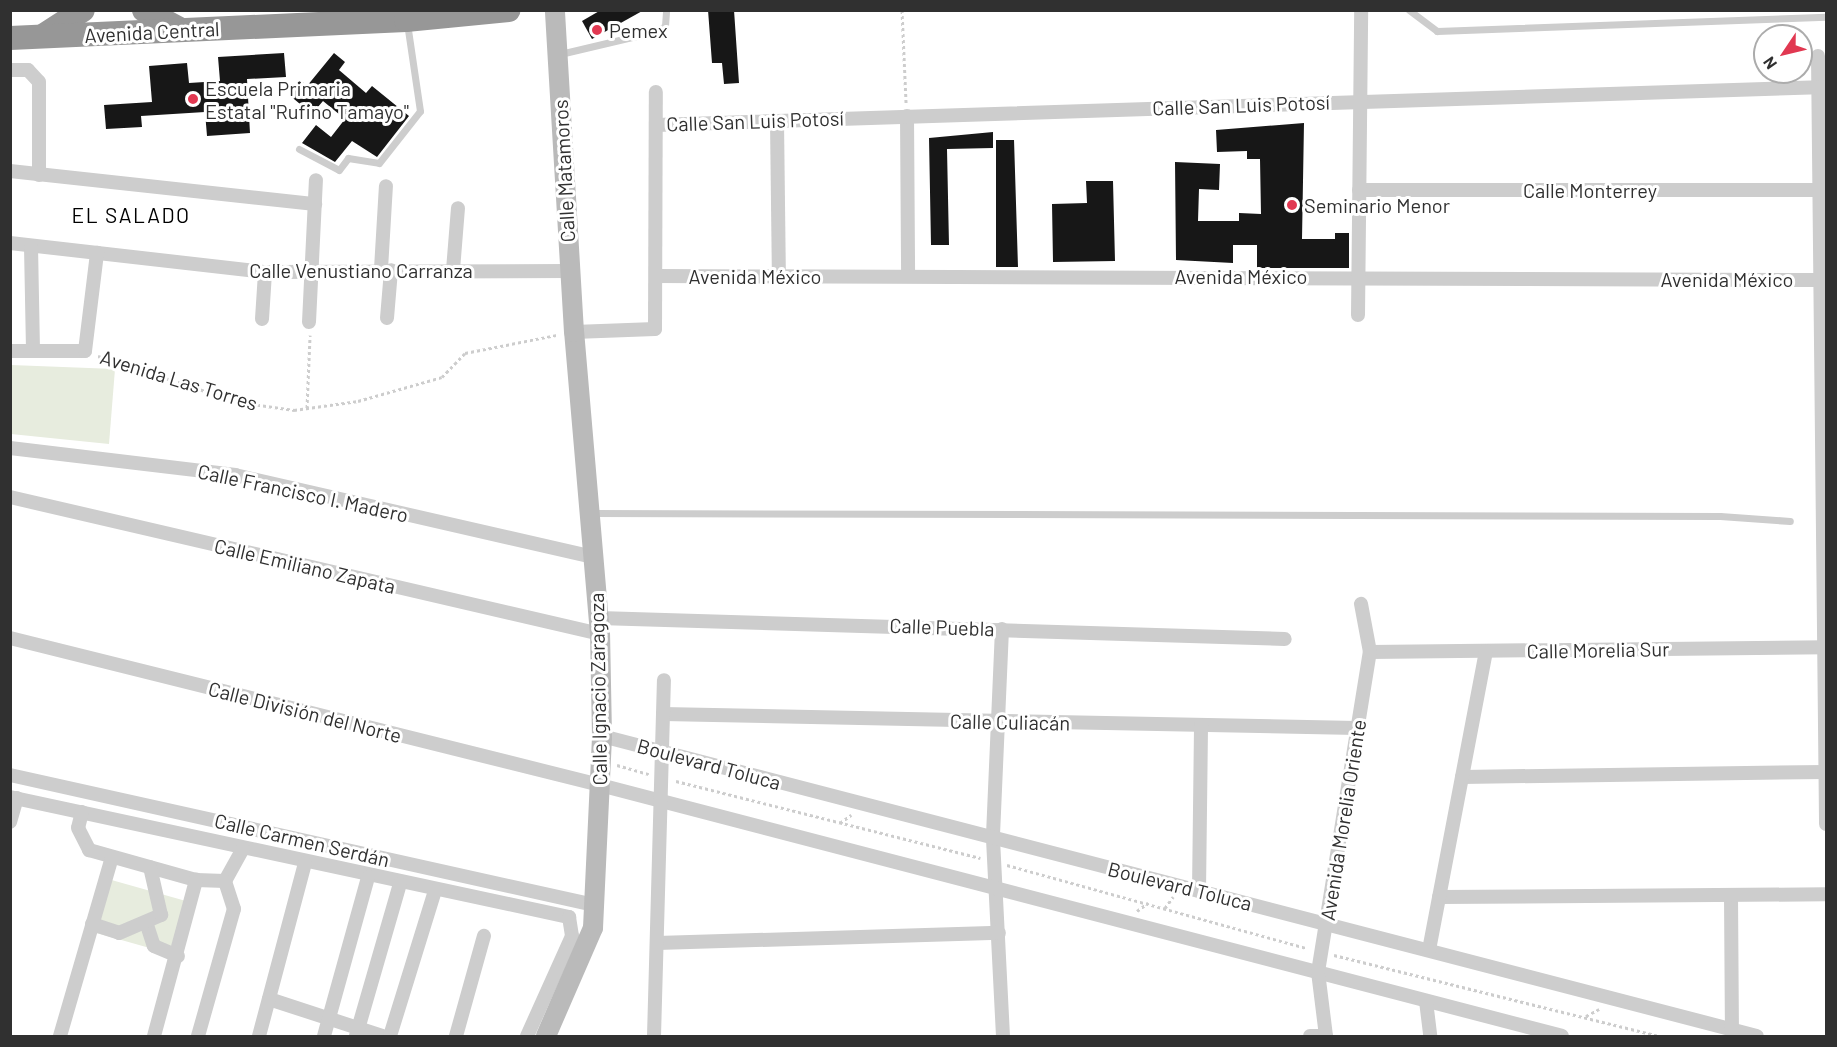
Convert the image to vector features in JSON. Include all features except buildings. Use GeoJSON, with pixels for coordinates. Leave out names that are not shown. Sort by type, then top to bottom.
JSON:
{"type":"FeatureCollection","features":[{"type":"Feature","properties":{"kind":"highway"},"geometry":{"type":"LineString","coordinates":[[39,38],[83,10]]}},
{"type":"Feature","properties":{"kind":"highway"},"geometry":{"type":"LineString","coordinates":[[144,10],[183,30]]}},
{"type":"Feature","properties":{"kind":"highway","name":"Avenida Central"},"geometry":{"type":"LineString","coordinates":[[10,38],[406,21],[508,10]]}},
{"type":"Feature","properties":{"kind":"street","name":"Calle Matamoros"},"geometry":{"type":"LineString","coordinates":[[555,10],[574,332]]}},
{"type":"Feature","properties":{"kind":"street"},"geometry":{"type":"LineString","coordinates":[[1358,315],[1361,10]]}},
{"type":"Feature","properties":{"kind":"street"},"geometry":{"type":"LineString","coordinates":[[1818,56],[1824,87],[1823,174],[1820,190],[1823,280],[1827,824]]}},
{"type":"Feature","properties":{"kind":"street"},"geometry":{"type":"LineString","coordinates":[[10,70],[36,74],[39,175]]}},
{"type":"Feature","properties":{"kind":"street","name":"Calle San Luis Potosí"},"geometry":{"type":"LineString","coordinates":[[656,124],[1824,87]]}},
{"type":"Feature","properties":{"kind":"street"},"geometry":{"type":"LineString","coordinates":[[574,332],[655,329],[656,92]]}},
{"type":"Feature","properties":{"kind":"street"},"geometry":{"type":"LineString","coordinates":[[907,116],[908,276]]}},
{"type":"Feature","properties":{"kind":"street"},"geometry":{"type":"LineString","coordinates":[[777,121],[779,275]]}},
{"type":"Feature","properties":{"kind":"street"},"geometry":{"type":"LineString","coordinates":[[10,171],[315,204]]}},
{"type":"Feature","properties":{"kind":"street"},"geometry":{"type":"LineString","coordinates":[[309,322],[316,180]]}},
{"type":"Feature","properties":{"kind":"street"},"geometry":{"type":"LineString","coordinates":[[386,186],[387,318]]}},
{"type":"Feature","properties":{"kind":"street","name":"Calle Monterrey"},"geometry":{"type":"LineString","coordinates":[[1359,190],[1820,190]]}},
{"type":"Feature","properties":{"kind":"street"},"geometry":{"type":"LineString","coordinates":[[453,270],[458,208]]}},
{"type":"Feature","properties":{"kind":"street","name":"Calle Venustiano Carranza"},"geometry":{"type":"LineString","coordinates":[[10,243],[265,272],[310,269],[569,271]]}},
{"type":"Feature","properties":{"kind":"street"},"geometry":{"type":"LineString","coordinates":[[31,246],[33,351]]}},
{"type":"Feature","properties":{"kind":"street"},"geometry":{"type":"LineString","coordinates":[[84,351],[97,253]]}},
{"type":"Feature","properties":{"kind":"street"},"geometry":{"type":"LineString","coordinates":[[262,319],[265,272]]}},
{"type":"Feature","properties":{"kind":"street","name":"Avenida México"},"geometry":{"type":"LineString","coordinates":[[656,276],[1358,276],[1823,280]]}},
{"type":"Feature","properties":{"kind":"street","name":"Calle Ignacio Zaragoza"},"geometry":{"type":"LineString","coordinates":[[546,1036],[593,928],[602,736],[600,626],[574,332]]}},
{"type":"Feature","properties":{"kind":"street","name":"Avenida Las Torres"},"geometry":{"type":"LineString","coordinates":[[10,351],[84,351]]}},
{"type":"Feature","properties":{"kind":"street","name":"Calle Francisco I. Madero"},"geometry":{"type":"LineString","coordinates":[[10,448],[235,475],[593,557]]}},
{"type":"Feature","properties":{"kind":"street","name":"Calle Emiliano Zapata"},"geometry":{"type":"LineString","coordinates":[[10,497],[600,626]]}},
{"type":"Feature","properties":{"kind":"street","name":"Avenida Morelia Oriente"},"geometry":{"type":"LineString","coordinates":[[1326,1036],[1318,972],[1370,652],[1361,604]]}},
{"type":"Feature","properties":{"kind":"street","name":"Calle Puebla"},"geometry":{"type":"LineString","coordinates":[[600,626],[1002,629],[1285,639]]}},
{"type":"Feature","properties":{"kind":"street"},"geometry":{"type":"LineString","coordinates":[[1002,629],[993,839],[994,890],[999,933],[1004,1036]]}},
{"type":"Feature","properties":{"kind":"street","name":"Calle División del Norte"},"geometry":{"type":"LineString","coordinates":[[10,638],[600,785]]}},
{"type":"Feature","properties":{"kind":"street","name":"Calle Morelia Sur"},"geometry":{"type":"LineString","coordinates":[[1370,652],[1825,647]]}},
{"type":"Feature","properties":{"kind":"street"},"geometry":{"type":"LineString","coordinates":[[1428,950],[1486,651]]}},
{"type":"Feature","properties":{"kind":"street"},"geometry":{"type":"LineString","coordinates":[[654,1036],[664,680]]}},
{"type":"Feature","properties":{"kind":"street","name":"Calle Culiacán"},"geometry":{"type":"LineString","coordinates":[[663,714],[1357,728]]}},
{"type":"Feature","properties":{"kind":"street"},"geometry":{"type":"LineString","coordinates":[[1199,891],[1201,725]]}},
{"type":"Feature","properties":{"kind":"street","name":"Boulevard Toluca"},"geometry":{"type":"LineString","coordinates":[[602,736],[1757,1036]]}},
{"type":"Feature","properties":{"kind":"street"},"geometry":{"type":"LineString","coordinates":[[1462,777],[1825,772]]}},
{"type":"Feature","properties":{"kind":"street","name":"Calle Carmen Serdán"},"geometry":{"type":"LineString","coordinates":[[10,775],[594,905]]}},
{"type":"Feature","properties":{"kind":"street"},"geometry":{"type":"LineString","coordinates":[[600,785],[994,890],[1562,1036]]}},
{"type":"Feature","properties":{"kind":"street"},"geometry":{"type":"LineString","coordinates":[[10,822],[14,798]]}},
{"type":"Feature","properties":{"kind":"street","name":"Calle Carmen Serdán"},"geometry":{"type":"LineString","coordinates":[[14,798],[400,884],[569,917],[574,926],[527,1036]]}},
{"type":"Feature","properties":{"kind":"street"},"geometry":{"type":"LineString","coordinates":[[82,812],[81,840],[90,850],[196,880],[225,881]]}},
{"type":"Feature","properties":{"kind":"street"},"geometry":{"type":"LineString","coordinates":[[198,1036],[234,909],[225,881],[243,849]]}},
{"type":"Feature","properties":{"kind":"street"},"geometry":{"type":"LineString","coordinates":[[60,1036],[112,857]]}},
{"type":"Feature","properties":{"kind":"street"},"geometry":{"type":"LineString","coordinates":[[259,1036],[305,863]]}},
{"type":"Feature","properties":{"kind":"street"},"geometry":{"type":"LineString","coordinates":[[92,924],[120,933],[161,915],[150,867]]}},
{"type":"Feature","properties":{"kind":"street"},"geometry":{"type":"LineString","coordinates":[[324,1036],[368,877]]}},
{"type":"Feature","properties":{"kind":"street"},"geometry":{"type":"LineString","coordinates":[[154,1036],[178,956],[196,880]]}},
{"type":"Feature","properties":{"kind":"street"},"geometry":{"type":"LineString","coordinates":[[357,1033],[400,884]]}},
{"type":"Feature","properties":{"kind":"street"},"geometry":{"type":"LineString","coordinates":[[390,1036],[435,891]]}},
{"type":"Feature","properties":{"kind":"street"},"geometry":{"type":"LineString","coordinates":[[1439,897],[1827,894]]}},
{"type":"Feature","properties":{"kind":"street"},"geometry":{"type":"LineString","coordinates":[[1731,895],[1732,1030]]}},
{"type":"Feature","properties":{"kind":"street"},"geometry":{"type":"LineString","coordinates":[[146,922],[154,946],[178,956]]}},
{"type":"Feature","properties":{"kind":"street"},"geometry":{"type":"LineString","coordinates":[[657,944],[999,933]]}},
{"type":"Feature","properties":{"kind":"street"},"geometry":{"type":"LineString","coordinates":[[456,1036],[484,936]]}},
{"type":"Feature","properties":{"kind":"street"},"geometry":{"type":"LineString","coordinates":[[269,999],[329,1019],[357,1033],[382,1036]]}},
{"type":"Feature","properties":{"kind":"street"},"geometry":{"type":"LineString","coordinates":[[1426,1001],[1430,1036]]}},
{"type":"Feature","properties":{"kind":"street"},"geometry":{"type":"LineString","coordinates":[[1310,1036],[1326,1036]]}},
{"type":"Feature","properties":{"kind":"lane"},"geometry":{"type":"LineString","coordinates":[[558,55],[657,31],[665,26],[666,10]]}},
{"type":"Feature","properties":{"kind":"lane"},"geometry":{"type":"LineString","coordinates":[[1409,10],[1437,31],[1827,17]]}},
{"type":"Feature","properties":{"kind":"lane"},"geometry":{"type":"LineString","coordinates":[[299,149],[339,170],[348,158],[379,163],[420,111],[406,21]]}},
{"type":"Feature","properties":{"kind":"lane"},"geometry":{"type":"LineString","coordinates":[[589,513],[1720,516],[1790,521]]}},
{"type":"Feature","properties":{"kind":"path"},"geometry":{"type":"LineString","coordinates":[[902,10],[907,116]]}},
{"type":"Feature","properties":{"kind":"path"},"geometry":{"type":"LineString","coordinates":[[307,408],[313,363],[309,322]]}},
{"type":"Feature","properties":{"kind":"path","name":"Avenida Las Torres"},"geometry":{"type":"LineString","coordinates":[[84,351],[239,402],[307,408],[358,400],[442,377],[465,353],[574,332]]}},
{"type":"Feature","properties":{"kind":"path"},"geometry":{"type":"LineString","coordinates":[[601,761],[994,862],[1322,953],[1658,1036]]}},
{"type":"Feature","properties":{"kind":"shaded area"},"geometry":{"type":"Polygon","coordinates":[[[11,365],[115,369],[109,444],[11,434],[11,365]]]}},
{"type":"Feature","properties":{"kind":"shaded area"},"geometry":{"type":"Polygon","coordinates":[[[108,879],[193,903],[178,956],[93,932],[108,879]]]}},
{"type":"Feature","properties":{"kind":"place","name":"Pemex"},"geometry":{"type":"Point","coordinates":[597,30]}},
{"type":"Feature","properties":{"kind":"place","name":"Escuela Primaria Estatal \"Rufino Tamayo\""},"geometry":{"type":"Point","coordinates":[193,99]}},
{"type":"Feature","properties":{"kind":"place","name":"Seminario Menor"},"geometry":{"type":"Point","coordinates":[1292,205]}},
{"type":"Feature","properties":{"kind":"district","name":"EL SALADO"},"geometry":{"type":"Point","coordinates":[131,215]}}]}
